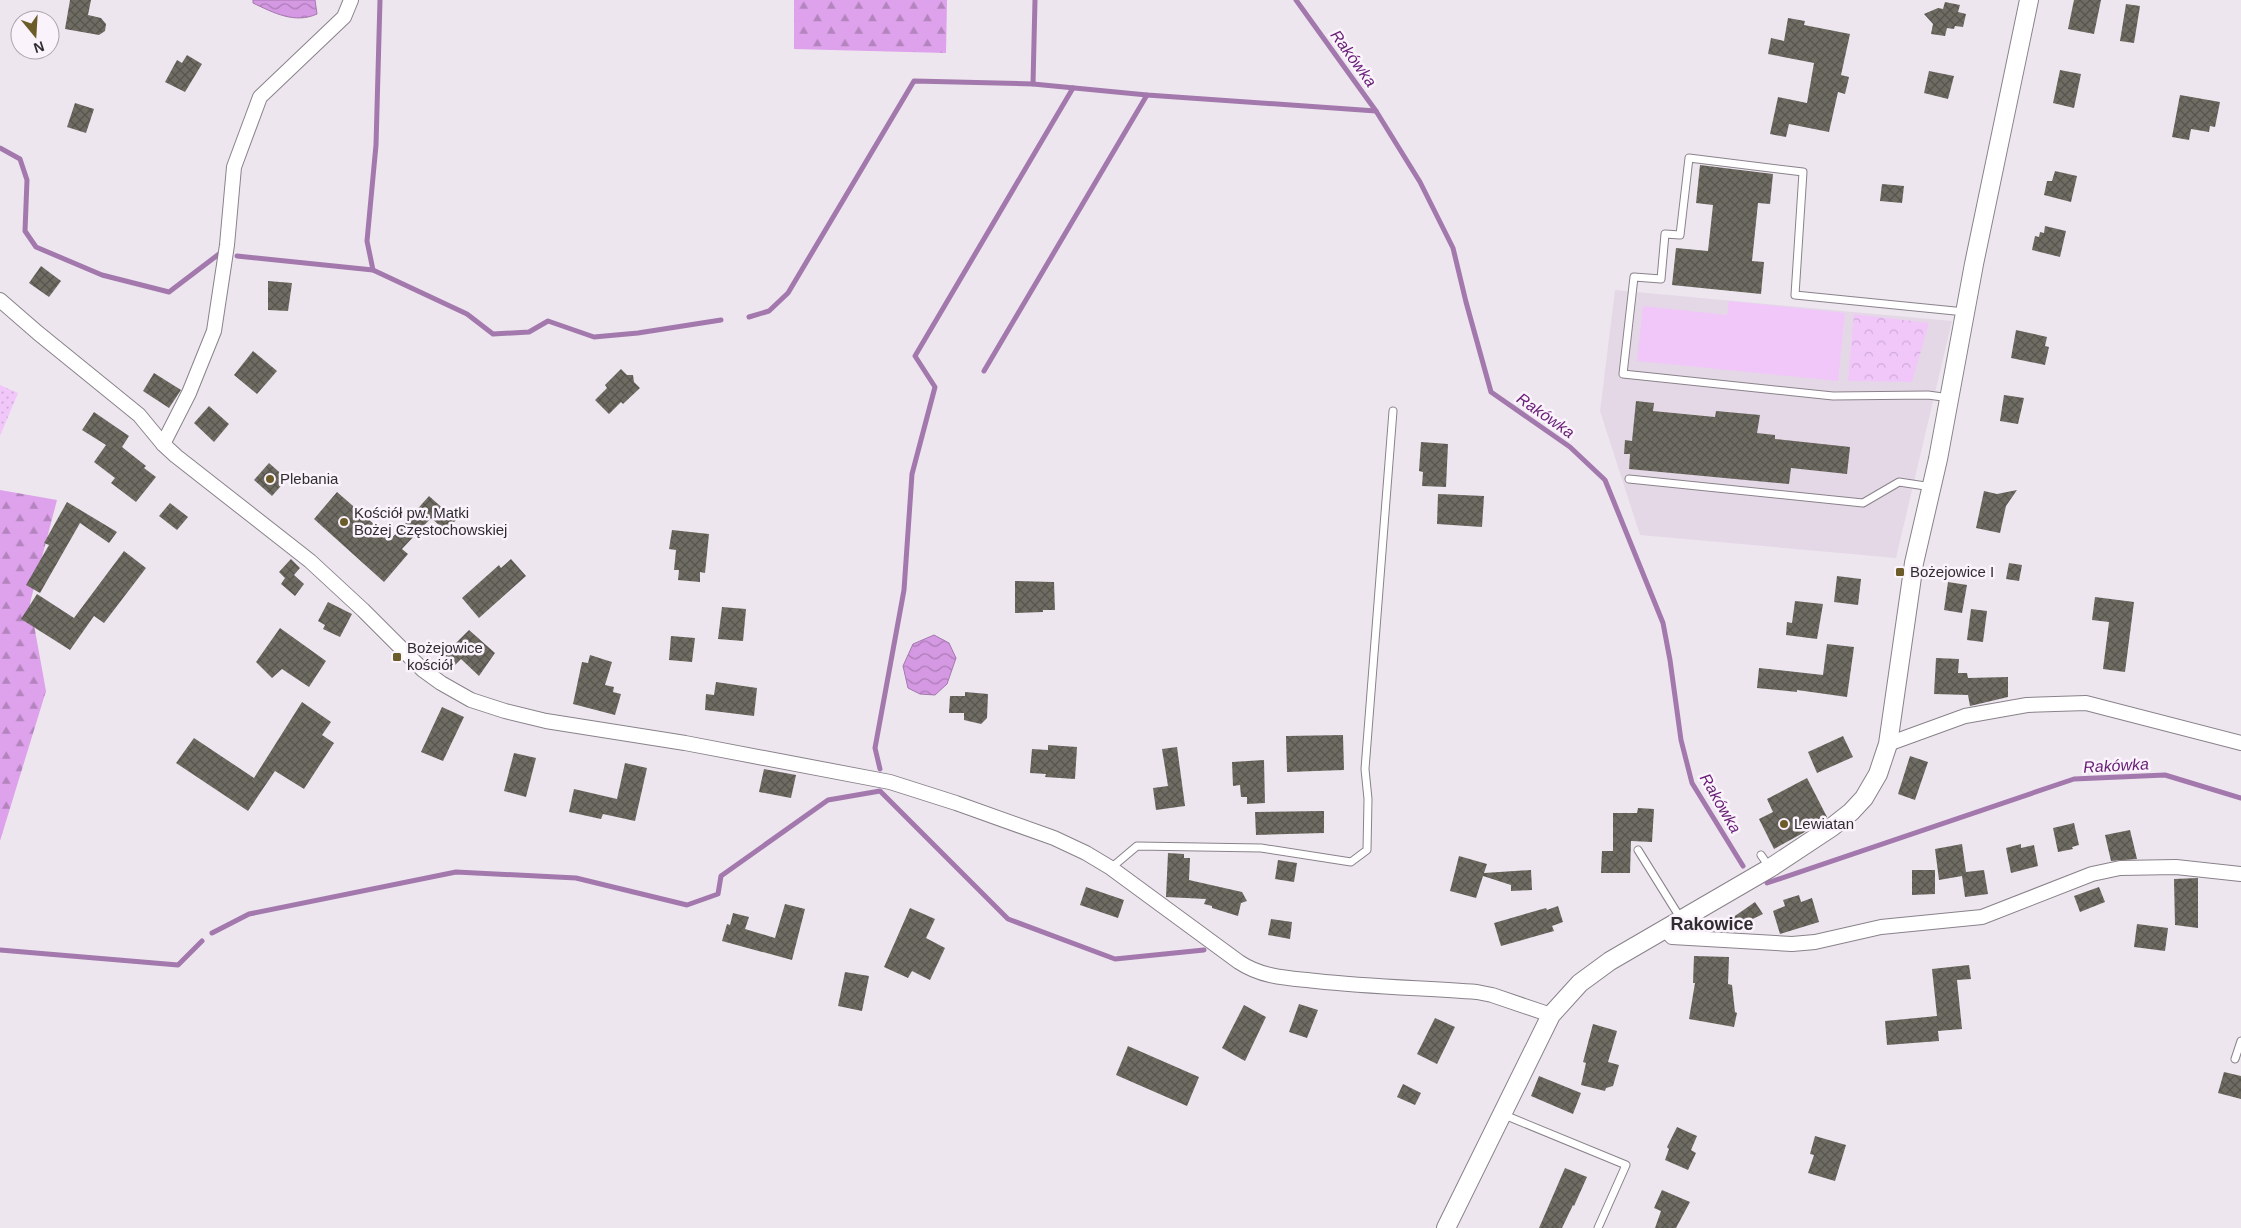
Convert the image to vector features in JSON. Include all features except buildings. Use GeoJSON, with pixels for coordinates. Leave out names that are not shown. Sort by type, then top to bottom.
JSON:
{"type":"FeatureCollection","features":[{"type":"Feature","properties":{"kind":"street"},"geometry":{"type":"LineString","coordinates":[[162,444],[189,393],[214,331],[227,245],[234,167],[260,97],[344,17],[351,0]]}},
{"type":"Feature","properties":{"kind":"street"},"geometry":{"type":"LineString","coordinates":[[1446,1228],[1551,1015],[1588,978],[1610,960],[1681,919],[1766,862],[1851,812],[1864,798],[1878,774],[1888,744],[1914,563],[1932,487],[2029,0]]}},
{"type":"Feature","properties":{"kind":"street"},"geometry":{"type":"LineString","coordinates":[[0,300],[133,410],[162,444],[310,561],[363,610],[423,670],[471,700],[505,712],[546,721],[685,743],[890,782],[956,803],[1054,838],[1111,868],[1252,970],[1265,975],[1346,984],[1477,992],[1492,995],[1521,1007],[1551,1015]]}},
{"type":"Feature","properties":{"kind":"street"},"geometry":{"type":"LineString","coordinates":[[1888,744],[1965,716],[2027,705],[2086,704],[2241,743]]}},
{"type":"Feature","properties":{"kind":"street"},"geometry":{"type":"LineString","coordinates":[[1664,928],[1672,937],[1792,944],[1815,942],[1881,927],[1982,917],[2092,874],[2120,868],[2176,867],[2241,874]]}},
{"type":"Feature","properties":{"kind":"lane"},"geometry":{"type":"LineString","coordinates":[[1950,398],[1928,395],[1833,396],[1623,374],[1634,277],[1661,279],[1665,234],[1680,235],[1689,158],[1803,172],[1794,295],[1966,312]]}},
{"type":"Feature","properties":{"kind":"lane"},"geometry":{"type":"LineString","coordinates":[[1111,868],[1137,846],[1261,848],[1351,862],[1367,850],[1368,799],[1364,769],[1393,411]]}},
{"type":"Feature","properties":{"kind":"lane"},"geometry":{"type":"LineString","coordinates":[[1629,479],[1863,503],[1900,482],[1932,487]]}},
{"type":"Feature","properties":{"kind":"lane"},"geometry":{"type":"LineString","coordinates":[[1638,850],[1681,919]]}},
{"type":"Feature","properties":{"kind":"lane"},"geometry":{"type":"LineString","coordinates":[[2235,1060],[2241,1040]]}},
{"type":"Feature","properties":{"kind":"lane"},"geometry":{"type":"LineString","coordinates":[[1501,1114],[1626,1165],[1598,1228]]}},
{"type":"Feature","properties":{"kind":"shaded area"},"geometry":{"type":"Polygon","coordinates":[[[1615,290],[1952,321],[1896,558],[1640,535],[1600,411],[1615,290]]]}},
{"type":"Feature","properties":{"kind":"green space"},"geometry":{"type":"Polygon","coordinates":[[[794,0],[947,0],[946,53],[794,49],[794,0]]]}},
{"type":"Feature","properties":{"kind":"green space"},"geometry":{"type":"Polygon","coordinates":[[[1729,301],[1845,313],[1838,381],[1637,361],[1643,306],[1727,315],[1729,301]]]}},
{"type":"Feature","properties":{"kind":"green space"},"geometry":{"type":"Polygon","coordinates":[[[1854,314],[1929,323],[1912,382],[1848,381],[1854,314]]]}},
{"type":"Feature","properties":{"kind":"green space"},"geometry":{"type":"Polygon","coordinates":[[[0,385],[18,393],[0,436],[0,385]]]}},
{"type":"Feature","properties":{"kind":"green space"},"geometry":{"type":"Polygon","coordinates":[[[0,490],[57,500],[30,603],[46,691],[0,841],[0,490]]]}},
{"type":"Feature","properties":{"kind":"water"},"geometry":{"type":"Polygon","coordinates":[[[253,0],[315,0],[317,14],[309,17],[293,18],[253,3],[253,0]]]}},
{"type":"Feature","properties":{"kind":"water"},"geometry":{"type":"Polygon","coordinates":[[[934,635],[949,643],[956,658],[947,684],[935,695],[920,694],[908,688],[903,666],[913,644],[934,635]]]}},
{"type":"Feature","properties":{"kind":"waterway"},"geometry":{"type":"LineString","coordinates":[[380,0],[376,145],[367,241],[373,270],[467,314],[493,334],[529,332],[548,321],[594,337],[638,333],[721,320]]}},
{"type":"Feature","properties":{"kind":"waterway"},"geometry":{"type":"LineString","coordinates":[[1033,84],[1035,0]]}},
{"type":"Feature","properties":{"kind":"waterway","name":"Rakówka"},"geometry":{"type":"LineString","coordinates":[[1296,0],[1376,111],[1420,182],[1453,248],[1491,392],[1570,447],[1605,480],[1663,623],[1681,740],[1692,783],[1743,866]]}},
{"type":"Feature","properties":{"kind":"waterway"},"geometry":{"type":"LineString","coordinates":[[749,317],[769,311],[788,293],[914,81],[1033,84],[1147,95],[1376,111]]}},
{"type":"Feature","properties":{"kind":"waterway"},"geometry":{"type":"LineString","coordinates":[[880,769],[875,748],[904,590],[912,474],[935,387],[915,356],[1073,88]]}},
{"type":"Feature","properties":{"kind":"waterway"},"geometry":{"type":"LineString","coordinates":[[984,371],[1147,95]]}},
{"type":"Feature","properties":{"kind":"waterway"},"geometry":{"type":"LineString","coordinates":[[0,148],[20,159],[27,180],[25,231],[36,247],[102,275],[169,292],[219,254]]}},
{"type":"Feature","properties":{"kind":"waterway"},"geometry":{"type":"LineString","coordinates":[[237,256],[373,270]]}},
{"type":"Feature","properties":{"kind":"waterway","name":"Rakówka"},"geometry":{"type":"LineString","coordinates":[[1767,883],[2074,779],[2165,775],[2241,798]]}},
{"type":"Feature","properties":{"kind":"waterway"},"geometry":{"type":"LineString","coordinates":[[212,933],[249,914],[456,872],[576,878],[687,905],[718,894],[721,876],[828,800],[880,791],[1008,919],[1115,959],[1204,950]]}},
{"type":"Feature","properties":{"kind":"waterway"},"geometry":{"type":"LineString","coordinates":[[0,950],[178,965],[202,941]]}},
{"type":"Feature","properties":{"kind":"place","name":"Plebania"},"geometry":{"type":"Point","coordinates":[270,479]}},
{"type":"Feature","properties":{"kind":"place","name":"Kościół pw. Matki Bożej Częstochowskiej"},"geometry":{"type":"Point","coordinates":[344,522]}},
{"type":"Feature","properties":{"kind":"place","name":"Bożejowice I"},"geometry":{"type":"Point","coordinates":[1900,572]}},
{"type":"Feature","properties":{"kind":"place","name":"Bożejowice kościół"},"geometry":{"type":"Point","coordinates":[397,657]}},
{"type":"Feature","properties":{"kind":"place","name":"Lewiatan"},"geometry":{"type":"Point","coordinates":[1784,824]}},
{"type":"Feature","properties":{"kind":"district","name":"Rakowice"},"geometry":{"type":"Point","coordinates":[1712,924]}}]}
